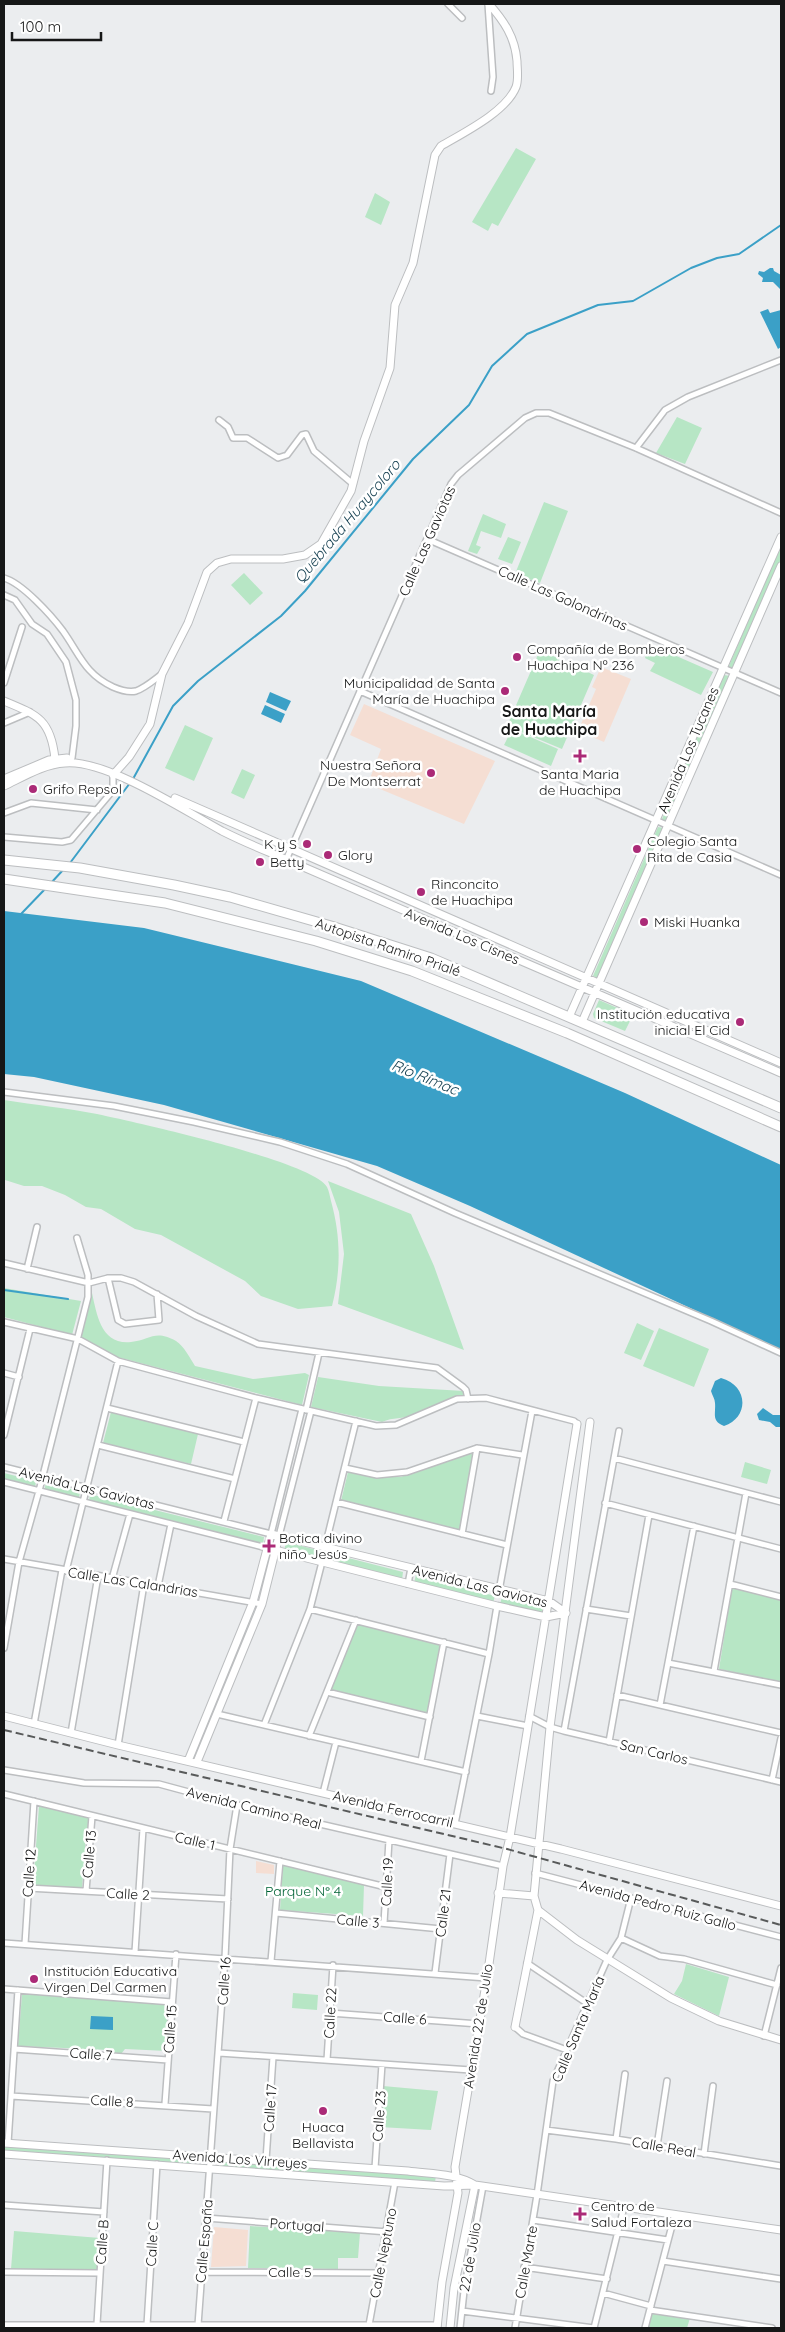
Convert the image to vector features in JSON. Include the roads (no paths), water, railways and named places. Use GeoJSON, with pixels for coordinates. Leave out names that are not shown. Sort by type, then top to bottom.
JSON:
{"type":"FeatureCollection","features":[{"type":"Feature","properties":{"kind":"highway","name":"Autopista Ramiro Prialé"},"geometry":{"type":"LineString","coordinates":[[4,860],[80,868],[174,885],[238,900],[331,926],[432,958],[781,1108]]}},
{"type":"Feature","properties":{"kind":"highway","name":"Autopista Ramiro Prialé"},"geometry":{"type":"LineString","coordinates":[[4,879],[165,903],[316,941],[420,974],[567,1032],[781,1127]]}},
{"type":"Feature","properties":{"kind":"highway"},"geometry":{"type":"LineString","coordinates":[[483,998],[481,989],[489,983]]}},
{"type":"Feature","properties":{"kind":"highway"},"geometry":{"type":"LineString","coordinates":[[724,1102],[730,1101],[733,1097],[734,1091],[731,1086]]}},
{"type":"Feature","properties":{"kind":"street"},"geometry":{"type":"LineString","coordinates":[[448,4],[462,18]]}},
{"type":"Feature","properties":{"kind":"street"},"geometry":{"type":"LineString","coordinates":[[4,837],[68,841],[75,836],[97,810],[112,790],[114,773],[129,757],[150,724],[162,674],[188,623],[207,572],[218,563],[231,559],[283,558],[305,555],[321,544],[353,484],[364,441],[390,368],[395,305],[414,263],[435,155],[441,146],[502,106],[516,88],[517,70],[514,40],[501,18],[488,4]]}},
{"type":"Feature","properties":{"kind":"street"},"geometry":{"type":"LineString","coordinates":[[488,4],[493,77],[491,91]]}},
{"type":"Feature","properties":{"kind":"street"},"geometry":{"type":"LineString","coordinates":[[490,23],[495,18],[501,18]]}},
{"type":"Feature","properties":{"kind":"street"},"geometry":{"type":"LineString","coordinates":[[636,448],[665,410],[688,397],[781,360]]}},
{"type":"Feature","properties":{"kind":"street","name":"Calle Las Gaviotas"},"geometry":{"type":"LineString","coordinates":[[286,860],[451,484],[458,475],[524,418],[536,414],[549,413],[636,448],[781,513]]}},
{"type":"Feature","properties":{"kind":"street"},"geometry":{"type":"LineString","coordinates":[[219,420],[228,427],[233,438],[247,438],[278,458],[287,455],[302,435],[306,434],[314,452],[353,484]]}},
{"type":"Feature","properties":{"kind":"street","name":"Avenida Los Tucanes"},"geometry":{"type":"LineString","coordinates":[[569,1017],[588,978],[781,537]]}},
{"type":"Feature","properties":{"kind":"street","name":"Calle Las Golondrinas"},"geometry":{"type":"LineString","coordinates":[[428,539],[781,693]]}},
{"type":"Feature","properties":{"kind":"street","name":"Avenida Los Tucanes"},"geometry":{"type":"LineString","coordinates":[[582,1022],[781,566]]}},
{"type":"Feature","properties":{"kind":"street"},"geometry":{"type":"LineString","coordinates":[[4,578],[23,588],[52,618],[68,639],[83,664],[103,682],[126,692],[135,691],[162,674]]}},
{"type":"Feature","properties":{"kind":"street"},"geometry":{"type":"LineString","coordinates":[[4,595],[15,600],[32,624],[47,634],[66,662],[76,700],[76,726],[72,758]]}},
{"type":"Feature","properties":{"kind":"street"},"geometry":{"type":"LineString","coordinates":[[4,683],[22,627]]}},
{"type":"Feature","properties":{"kind":"street"},"geometry":{"type":"LineString","coordinates":[[360,691],[781,875]]}},
{"type":"Feature","properties":{"kind":"street"},"geometry":{"type":"LineString","coordinates":[[4,701],[39,717],[50,731],[55,759]]}},
{"type":"Feature","properties":{"kind":"street"},"geometry":{"type":"LineString","coordinates":[[4,723],[30,712]]}},
{"type":"Feature","properties":{"kind":"street"},"geometry":{"type":"LineString","coordinates":[[4,778],[55,759],[72,758],[123,776],[148,788]]}},
{"type":"Feature","properties":{"kind":"street"},"geometry":{"type":"LineString","coordinates":[[4,786],[47,767],[65,763],[87,765],[114,773]]}},
{"type":"Feature","properties":{"kind":"street","name":"Avenida Los Cisnes"},"geometry":{"type":"LineString","coordinates":[[148,788],[396,894],[781,1063]]}},
{"type":"Feature","properties":{"kind":"street","name":"Avenida Los Cisnes"},"geometry":{"type":"LineString","coordinates":[[148,788],[221,830],[286,860],[781,1073]]}},
{"type":"Feature","properties":{"kind":"street"},"geometry":{"type":"LineString","coordinates":[[4,814],[31,803],[97,810]]}},
{"type":"Feature","properties":{"kind":"street"},"geometry":{"type":"LineString","coordinates":[[391,905],[389,897],[396,894]]}},
{"type":"Feature","properties":{"kind":"street"},"geometry":{"type":"LineString","coordinates":[[4,1092],[114,1106],[194,1122],[280,1142],[347,1164],[454,1213],[702,1317],[781,1353]]}},
{"type":"Feature","properties":{"kind":"street"},"geometry":{"type":"LineString","coordinates":[[27,1269],[37,1226]]}},
{"type":"Feature","properties":{"kind":"street"},"geometry":{"type":"LineString","coordinates":[[4,1648],[18,1562],[39,1491],[87,1298],[89,1283],[78,1238]]}},
{"type":"Feature","properties":{"kind":"street"},"geometry":{"type":"LineString","coordinates":[[4,1263],[89,1283],[108,1278],[121,1278],[134,1282],[196,1316],[258,1344],[438,1368],[466,1390],[468,1399]]}},
{"type":"Feature","properties":{"kind":"street"},"geometry":{"type":"LineString","coordinates":[[108,1278],[118,1320],[124,1324],[159,1320],[157,1294]]}},
{"type":"Feature","properties":{"kind":"street"},"geometry":{"type":"LineString","coordinates":[[4,1322],[78,1339],[118,1361],[256,1398],[376,1426],[396,1425],[457,1399],[486,1398],[532,1412],[574,1421],[577,1424]]}},
{"type":"Feature","properties":{"kind":"street"},"geometry":{"type":"LineString","coordinates":[[4,1435],[5,1423],[19,1377],[30,1329]]}},
{"type":"Feature","properties":{"kind":"street"},"geometry":{"type":"LineString","coordinates":[[197,1762],[262,1604],[276,1550],[319,1353]]}},
{"type":"Feature","properties":{"kind":"street"},"geometry":{"type":"LineString","coordinates":[[34,1724],[64,1570],[88,1488],[118,1361]]}},
{"type":"Feature","properties":{"kind":"street"},"geometry":{"type":"LineString","coordinates":[[4,1373],[19,1377]]}},
{"type":"Feature","properties":{"kind":"street"},"geometry":{"type":"LineString","coordinates":[[224,1522],[256,1398]]}},
{"type":"Feature","properties":{"kind":"street"},"geometry":{"type":"LineString","coordinates":[[107,1408],[244,1442]]}},
{"type":"Feature","properties":{"kind":"street"},"geometry":{"type":"LineString","coordinates":[[188,1761],[253,1602],[306,1410]]}},
{"type":"Feature","properties":{"kind":"street"},"geometry":{"type":"LineString","coordinates":[[499,1591],[522,1455],[532,1412]]}},
{"type":"Feature","properties":{"kind":"street"},"geometry":{"type":"LineString","coordinates":[[325,1547],[356,1421]]}},
{"type":"Feature","properties":{"kind":"street"},"geometry":{"type":"LineString","coordinates":[[567,2050],[523,2034],[515,2028],[538,1910],[534,1896],[535,1874],[550,1727],[590,1422]]}},
{"type":"Feature","properties":{"kind":"street","name":"Avenida 22 de Julio"},"geometry":{"type":"LineString","coordinates":[[458,2186],[455,2178],[487,1978],[498,1893],[510,1837],[577,1424]]}},
{"type":"Feature","properties":{"kind":"street"},"geometry":{"type":"LineString","coordinates":[[564,1731],[619,1431]]}},
{"type":"Feature","properties":{"kind":"street"},"geometry":{"type":"LineString","coordinates":[[98,1445],[235,1479]]}},
{"type":"Feature","properties":{"kind":"street"},"geometry":{"type":"LineString","coordinates":[[345,1468],[377,1475],[398,1474],[420,1469],[468,1449],[477,1448],[522,1455]]}},
{"type":"Feature","properties":{"kind":"street"},"geometry":{"type":"LineString","coordinates":[[462,1534],[477,1448]]}},
{"type":"Feature","properties":{"kind":"street"},"geometry":{"type":"LineString","coordinates":[[614,1458],[781,1502]]}},
{"type":"Feature","properties":{"kind":"street","name":"Avenida Las Gaviotas"},"geometry":{"type":"LineString","coordinates":[[4,1468],[499,1591],[548,1601],[566,1614]]}},
{"type":"Feature","properties":{"kind":"street","name":"Avenida Las Gaviotas"},"geometry":{"type":"LineString","coordinates":[[4,1482],[497,1606],[546,1616],[566,1614]]}},
{"type":"Feature","properties":{"kind":"street"},"geometry":{"type":"LineString","coordinates":[[714,1671],[746,1493]]}},
{"type":"Feature","properties":{"kind":"street"},"geometry":{"type":"LineString","coordinates":[[336,1502],[507,1545]]}},
{"type":"Feature","properties":{"kind":"street"},"geometry":{"type":"LineString","coordinates":[[605,1503],[781,1549]]}},
{"type":"Feature","properties":{"kind":"street"},"geometry":{"type":"LineString","coordinates":[[112,1579],[130,1514]]}},
{"type":"Feature","properties":{"kind":"street"},"geometry":{"type":"LineString","coordinates":[[609,1742],[648,1514]]}},
{"type":"Feature","properties":{"kind":"street"},"geometry":{"type":"LineString","coordinates":[[158,1586],[172,1524]]}},
{"type":"Feature","properties":{"kind":"street"},"geometry":{"type":"LineString","coordinates":[[660,1705],[694,1526]]}},
{"type":"Feature","properties":{"kind":"street","name":"Calle Las Calandrias"},"geometry":{"type":"LineString","coordinates":[[4,1559],[262,1604]]}},
{"type":"Feature","properties":{"kind":"street"},"geometry":{"type":"LineString","coordinates":[[264,1725],[310,1609],[322,1562]]}},
{"type":"Feature","properties":{"kind":"street"},"geometry":{"type":"LineString","coordinates":[[408,1584],[411,1568]]}},
{"type":"Feature","properties":{"kind":"street"},"geometry":{"type":"LineString","coordinates":[[71,1733],[98,1576]]}},
{"type":"Feature","properties":{"kind":"street"},"geometry":{"type":"LineString","coordinates":[[118,1745],[144,1584]]}},
{"type":"Feature","properties":{"kind":"street"},"geometry":{"type":"LineString","coordinates":[[730,1584],[781,1597]]}},
{"type":"Feature","properties":{"kind":"street"},"geometry":{"type":"LineString","coordinates":[[455,1824],[490,1654],[497,1606]]}},
{"type":"Feature","properties":{"kind":"street"},"geometry":{"type":"LineString","coordinates":[[310,1609],[490,1654]]}},
{"type":"Feature","properties":{"kind":"street"},"geometry":{"type":"LineString","coordinates":[[586,1609],[631,1616]]}},
{"type":"Feature","properties":{"kind":"street"},"geometry":{"type":"LineString","coordinates":[[309,1736],[356,1620]]}},
{"type":"Feature","properties":{"kind":"street"},"geometry":{"type":"LineString","coordinates":[[421,1762],[444,1642]]}},
{"type":"Feature","properties":{"kind":"street"},"geometry":{"type":"LineString","coordinates":[[668,1663],[781,1685]]}},
{"type":"Feature","properties":{"kind":"street"},"geometry":{"type":"LineString","coordinates":[[327,1692],[430,1717]]}},
{"type":"Feature","properties":{"kind":"street"},"geometry":{"type":"LineString","coordinates":[[617,1694],[781,1733]]}},
{"type":"Feature","properties":{"kind":"street"},"geometry":{"type":"LineString","coordinates":[[216,1714],[466,1772]]}},
{"type":"Feature","properties":{"kind":"street","name":"Avenida Ferrocarril"},"geometry":{"type":"LineString","coordinates":[[4,1716],[118,1745],[197,1762],[510,1837],[781,1906]]}},
{"type":"Feature","properties":{"kind":"street"},"geometry":{"type":"LineString","coordinates":[[477,1716],[528,1726]]}},
{"type":"Feature","properties":{"kind":"street","name":"San Carlos"},"geometry":{"type":"LineString","coordinates":[[529,1716],[550,1727],[564,1731],[781,1782]]}},
{"type":"Feature","properties":{"kind":"street"},"geometry":{"type":"LineString","coordinates":[[772,1780],[781,1738]]}},
{"type":"Feature","properties":{"kind":"street"},"geometry":{"type":"LineString","coordinates":[[323,1793],[336,1742]]}},
{"type":"Feature","properties":{"kind":"street","name":"Avenida Camino Real"},"geometry":{"type":"LineString","coordinates":[[4,1770],[84,1783],[159,1784],[237,1805],[503,1866]]}},
{"type":"Feature","properties":{"kind":"street","name":"Calle 1"},"geometry":{"type":"LineString","coordinates":[[4,1794],[386,1887]]}},
{"type":"Feature","properties":{"kind":"street","name":"Calle 12"},"geometry":{"type":"LineString","coordinates":[[25,1944],[34,1802]]}},
{"type":"Feature","properties":{"kind":"street","name":"Calle 16"},"geometry":{"type":"LineString","coordinates":[[211,2156],[225,1958],[230,1849],[237,1805]]}},
{"type":"Feature","properties":{"kind":"street","name":"Calle 13"},"geometry":{"type":"LineString","coordinates":[[86,1891],[92,1816]]}},
{"type":"Feature","properties":{"kind":"street"},"geometry":{"type":"LineString","coordinates":[[136,1952],[143,1829]]}},
{"type":"Feature","properties":{"kind":"street","name":"Calle 19"},"geometry":{"type":"LineString","coordinates":[[384,1923],[389,1840]]}},
{"type":"Feature","properties":{"kind":"street","name":"Calle 21"},"geometry":{"type":"LineString","coordinates":[[435,1973],[450,1854]]}},
{"type":"Feature","properties":{"kind":"street"},"geometry":{"type":"LineString","coordinates":[[271,1961],[280,1861]]}},
{"type":"Feature","properties":{"kind":"street","name":"Avenida Pedro Ruiz Gallo"},"geometry":{"type":"LineString","coordinates":[[535,1874],[781,1937]]}},
{"type":"Feature","properties":{"kind":"street","name":"Calle 2"},"geometry":{"type":"LineString","coordinates":[[28,1888],[228,1899]]}},
{"type":"Feature","properties":{"kind":"street"},"geometry":{"type":"LineString","coordinates":[[498,1893],[534,1896]]}},
{"type":"Feature","properties":{"kind":"street","name":"Calle Santa María"},"geometry":{"type":"LineString","coordinates":[[537,2195],[553,2081],[607,1960],[621,1938],[631,1898]]}},
{"type":"Feature","properties":{"kind":"street"},"geometry":{"type":"LineString","coordinates":[[538,1910],[607,1960],[670,1998],[719,2021],[781,2040]]}},
{"type":"Feature","properties":{"kind":"street","name":"Calle 3"},"geometry":{"type":"LineString","coordinates":[[276,1913],[441,1930]]}},
{"type":"Feature","properties":{"kind":"street"},"geometry":{"type":"LineString","coordinates":[[621,1938],[660,1956],[684,1959],[777,1985]]}},
{"type":"Feature","properties":{"kind":"street"},"geometry":{"type":"LineString","coordinates":[[4,1943],[333,1965],[487,1978]]}},
{"type":"Feature","properties":{"kind":"street","name":"Calle 15"},"geometry":{"type":"LineString","coordinates":[[165,2104],[176,1954]]}},
{"type":"Feature","properties":{"kind":"street"},"geometry":{"type":"LineString","coordinates":[[527,1963],[588,2004]]}},
{"type":"Feature","properties":{"kind":"street","name":"Calle 22"},"geometry":{"type":"LineString","coordinates":[[327,2060],[333,1965]]}},
{"type":"Feature","properties":{"kind":"street"},"geometry":{"type":"LineString","coordinates":[[764,2036],[781,1968]]}},
{"type":"Feature","properties":{"kind":"street"},"geometry":{"type":"LineString","coordinates":[[4,1989],[172,2002]]}},
{"type":"Feature","properties":{"kind":"street"},"geometry":{"type":"LineString","coordinates":[[6,2143],[18,1990]]}},
{"type":"Feature","properties":{"kind":"street","name":"Calle 6"},"geometry":{"type":"LineString","coordinates":[[330,2013],[479,2024]]}},
{"type":"Feature","properties":{"kind":"street","name":"Calle 7"},"geometry":{"type":"LineString","coordinates":[[14,2049],[168,2060]]}},
{"type":"Feature","properties":{"kind":"street"},"geometry":{"type":"LineString","coordinates":[[219,2053],[471,2070]]}},
{"type":"Feature","properties":{"kind":"street","name":"Calle 17"},"geometry":{"type":"LineString","coordinates":[[266,2160],[274,2056]]}},
{"type":"Feature","properties":{"kind":"street","name":"Calle 23"},"geometry":{"type":"LineString","coordinates":[[375,2168],[382,2064]]}},
{"type":"Feature","properties":{"kind":"street"},"geometry":{"type":"LineString","coordinates":[[616,2139],[625,2074]]}},
{"type":"Feature","properties":{"kind":"street"},"geometry":{"type":"LineString","coordinates":[[658,2146],[667,2081]]}},
{"type":"Feature","properties":{"kind":"street"},"geometry":{"type":"LineString","coordinates":[[704,2154],[714,2086]]}},
{"type":"Feature","properties":{"kind":"street","name":"Calle 8"},"geometry":{"type":"LineString","coordinates":[[11,2096],[165,2104],[214,2109]]}},
{"type":"Feature","properties":{"kind":"street","name":"Calle Real"},"geometry":{"type":"LineString","coordinates":[[546,2130],[616,2139],[781,2166]]}},
{"type":"Feature","properties":{"kind":"street","name":"Avenida Los Virreyes"},"geometry":{"type":"LineString","coordinates":[[6,2143],[375,2168],[467,2180],[475,2185]]}},
{"type":"Feature","properties":{"kind":"street","name":"Avenida Los Virreyes"},"geometry":{"type":"LineString","coordinates":[[4,2154],[395,2182],[458,2186],[475,2185],[781,2230]]}},
{"type":"Feature","properties":{"kind":"street","name":"Calle España"},"geometry":{"type":"LineString","coordinates":[[198,2325],[211,2156]]}},
{"type":"Feature","properties":{"kind":"street","name":"Calle B"},"geometry":{"type":"LineString","coordinates":[[97,2324],[107,2160]]}},
{"type":"Feature","properties":{"kind":"street","name":"Calle C"},"geometry":{"type":"LineString","coordinates":[[147,2325],[157,2164]]}},
{"type":"Feature","properties":{"kind":"street","name":"Calle Neptuno"},"geometry":{"type":"LineString","coordinates":[[369,2325],[388,2232],[395,2182]]}},
{"type":"Feature","properties":{"kind":"street"},"geometry":{"type":"LineString","coordinates":[[450,2328],[454,2288],[475,2185]]}},
{"type":"Feature","properties":{"kind":"street"},"geometry":{"type":"LineString","coordinates":[[4,2325],[369,2325],[437,2327],[442,2282],[458,2186]]}},
{"type":"Feature","properties":{"kind":"street","name":"22 de Julio"},"geometry":{"type":"LineString","coordinates":[[460,2328],[483,2186]]}},
{"type":"Feature","properties":{"kind":"street","name":"Calle Marte"},"geometry":{"type":"LineString","coordinates":[[515,2328],[537,2195]]}},
{"type":"Feature","properties":{"kind":"street"},"geometry":{"type":"LineString","coordinates":[[4,2205],[104,2212]]}},
{"type":"Feature","properties":{"kind":"street"},"geometry":{"type":"LineString","coordinates":[[462,2311],[594,2328],[624,2206]]}},
{"type":"Feature","properties":{"kind":"street"},"geometry":{"type":"LineString","coordinates":[[645,2328],[675,2214]]}},
{"type":"Feature","properties":{"kind":"street","name":"Portugal"},"geometry":{"type":"LineString","coordinates":[[206,2218],[388,2232]]}},
{"type":"Feature","properties":{"kind":"street"},"geometry":{"type":"LineString","coordinates":[[533,2220],[668,2240]]}},
{"type":"Feature","properties":{"kind":"street"},"geometry":{"type":"LineString","coordinates":[[663,2261],[781,2279]]}},
{"type":"Feature","properties":{"kind":"street"},"geometry":{"type":"LineString","coordinates":[[524,2267],[607,2279]]}},
{"type":"Feature","properties":{"kind":"street"},"geometry":{"type":"LineString","coordinates":[[4,2272],[99,2272]]}},
{"type":"Feature","properties":{"kind":"street","name":"Calle 5"},"geometry":{"type":"LineString","coordinates":[[202,2272],[379,2273]]}},
{"type":"Feature","properties":{"kind":"street"},"geometry":{"type":"LineString","coordinates":[[604,2293],[651,2308],[772,2328]]}},
{"type":"Feature","properties":{"kind":"water"},"geometry":{"type":"Polygon","coordinates":[[[773,268],[774,271],[781,275],[781,290],[773,282],[762,282],[763,278],[758,274],[759,271],[764,272],[773,268]]]}},
{"type":"Feature","properties":{"kind":"water"},"geometry":{"type":"Polygon","coordinates":[[[768,309],[770,313],[781,310],[781,347],[778,349],[760,312],[768,309]]]}},
{"type":"Feature","properties":{"kind":"water"},"geometry":{"type":"Polygon","coordinates":[[[270,692],[291,701],[286,711],[266,702],[270,692]]]}},
{"type":"Feature","properties":{"kind":"water"},"geometry":{"type":"Polygon","coordinates":[[[265,705],[285,714],[281,723],[261,714],[265,705]]]}},
{"type":"Feature","properties":{"kind":"water","name":"Río Rímac"},"geometry":{"type":"Polygon","coordinates":[[[4,911],[144,928],[361,981],[625,1093],[781,1165],[781,1350],[470,1206],[377,1166],[164,1105],[34,1077],[4,1074],[4,911]]]}},
{"type":"Feature","properties":{"kind":"water"},"geometry":{"type":"Polygon","coordinates":[[[721,1378],[737,1387],[742,1401],[742,1409],[738,1416],[724,1426],[717,1422],[715,1402],[711,1391],[715,1381],[721,1378]]]}},
{"type":"Feature","properties":{"kind":"water"},"geometry":{"type":"Polygon","coordinates":[[[763,1408],[773,1415],[781,1415],[781,1427],[776,1427],[770,1422],[759,1420],[757,1414],[763,1408]]]}},
{"type":"Feature","properties":{"kind":"water"},"geometry":{"type":"Polygon","coordinates":[[[91,2016],[113,2017],[113,2030],[90,2029],[91,2016]]]}},
{"type":"Feature","properties":{"kind":"waterway","name":"Quebrada Huaycoloro"},"geometry":{"type":"LineString","coordinates":[[133,779],[173,706],[198,681],[281,616],[305,591],[413,459],[469,405],[492,366],[527,334],[598,305],[633,301],[691,268],[717,258],[739,254],[781,225]]}},
{"type":"Feature","properties":{"kind":"waterway","name":"Quebrada Huaycoloro"},"geometry":{"type":"LineString","coordinates":[[70,863],[130,783]]}},
{"type":"Feature","properties":{"kind":"waterway","name":"Quebrada Huaycoloro"},"geometry":{"type":"LineString","coordinates":[[51,883],[63,870]]}},
{"type":"Feature","properties":{"kind":"waterway","name":"Quebrada Huaycoloro"},"geometry":{"type":"LineString","coordinates":[[21,914],[46,888]]}},
{"type":"Feature","properties":{"kind":"waterway"},"geometry":{"type":"LineString","coordinates":[[4,1290],[68,1299]]}},
{"type":"Feature","properties":{"kind":"railway"},"geometry":{"type":"LineString","coordinates":[[4,1730],[507,1849],[781,1925]]}},
{"type":"Feature","properties":{"kind":"place","name":"Compañía de Bomberos Huachipa Nº 236"},"geometry":{"type":"Point","coordinates":[517,657]}},
{"type":"Feature","properties":{"kind":"place","name":"Municipalidad de Santa María de Huachipa"},"geometry":{"type":"Point","coordinates":[505,691]}},
{"type":"Feature","properties":{"kind":"place","name":"Santa Maria de Huachipa"},"geometry":{"type":"Point","coordinates":[580,756]}},
{"type":"Feature","properties":{"kind":"place","name":"Nuestra Señora De Montserrat"},"geometry":{"type":"Point","coordinates":[431,773]}},
{"type":"Feature","properties":{"kind":"place","name":"Grifo Repsol"},"geometry":{"type":"Point","coordinates":[33,789]}},
{"type":"Feature","properties":{"kind":"place","name":"K y S"},"geometry":{"type":"Point","coordinates":[307,844]}},
{"type":"Feature","properties":{"kind":"place","name":"Colegio Santa Rita de Casia"},"geometry":{"type":"Point","coordinates":[637,849]}},
{"type":"Feature","properties":{"kind":"place","name":"Glory"},"geometry":{"type":"Point","coordinates":[328,855]}},
{"type":"Feature","properties":{"kind":"place","name":"Betty"},"geometry":{"type":"Point","coordinates":[260,862]}},
{"type":"Feature","properties":{"kind":"place","name":"Rinconcito de Huachipa"},"geometry":{"type":"Point","coordinates":[421,892]}},
{"type":"Feature","properties":{"kind":"place","name":"Miski Huanka"},"geometry":{"type":"Point","coordinates":[644,922]}},
{"type":"Feature","properties":{"kind":"place","name":"Institución educativa inicial El Cid"},"geometry":{"type":"Point","coordinates":[740,1022]}},
{"type":"Feature","properties":{"kind":"place","name":"Botica divino niño Jesús"},"geometry":{"type":"Point","coordinates":[269,1546]}},
{"type":"Feature","properties":{"kind":"place","name":"Institución Educativa Virgen Del Carmen"},"geometry":{"type":"Point","coordinates":[34,1979]}},
{"type":"Feature","properties":{"kind":"place","name":"Huaca Bellavista"},"geometry":{"type":"Point","coordinates":[323,2111]}},
{"type":"Feature","properties":{"kind":"place","name":"Centro de Salud Fortaleza"},"geometry":{"type":"Point","coordinates":[580,2214]}},
{"type":"Feature","properties":{"kind":"district","name":"Santa María de Huachipa"},"geometry":{"type":"Point","coordinates":[549,720]}},
{"type":"Feature","properties":{"kind":"park label","name":"Parque N° 4"},"geometry":{"type":"Point","coordinates":[303,1891]}}]}
